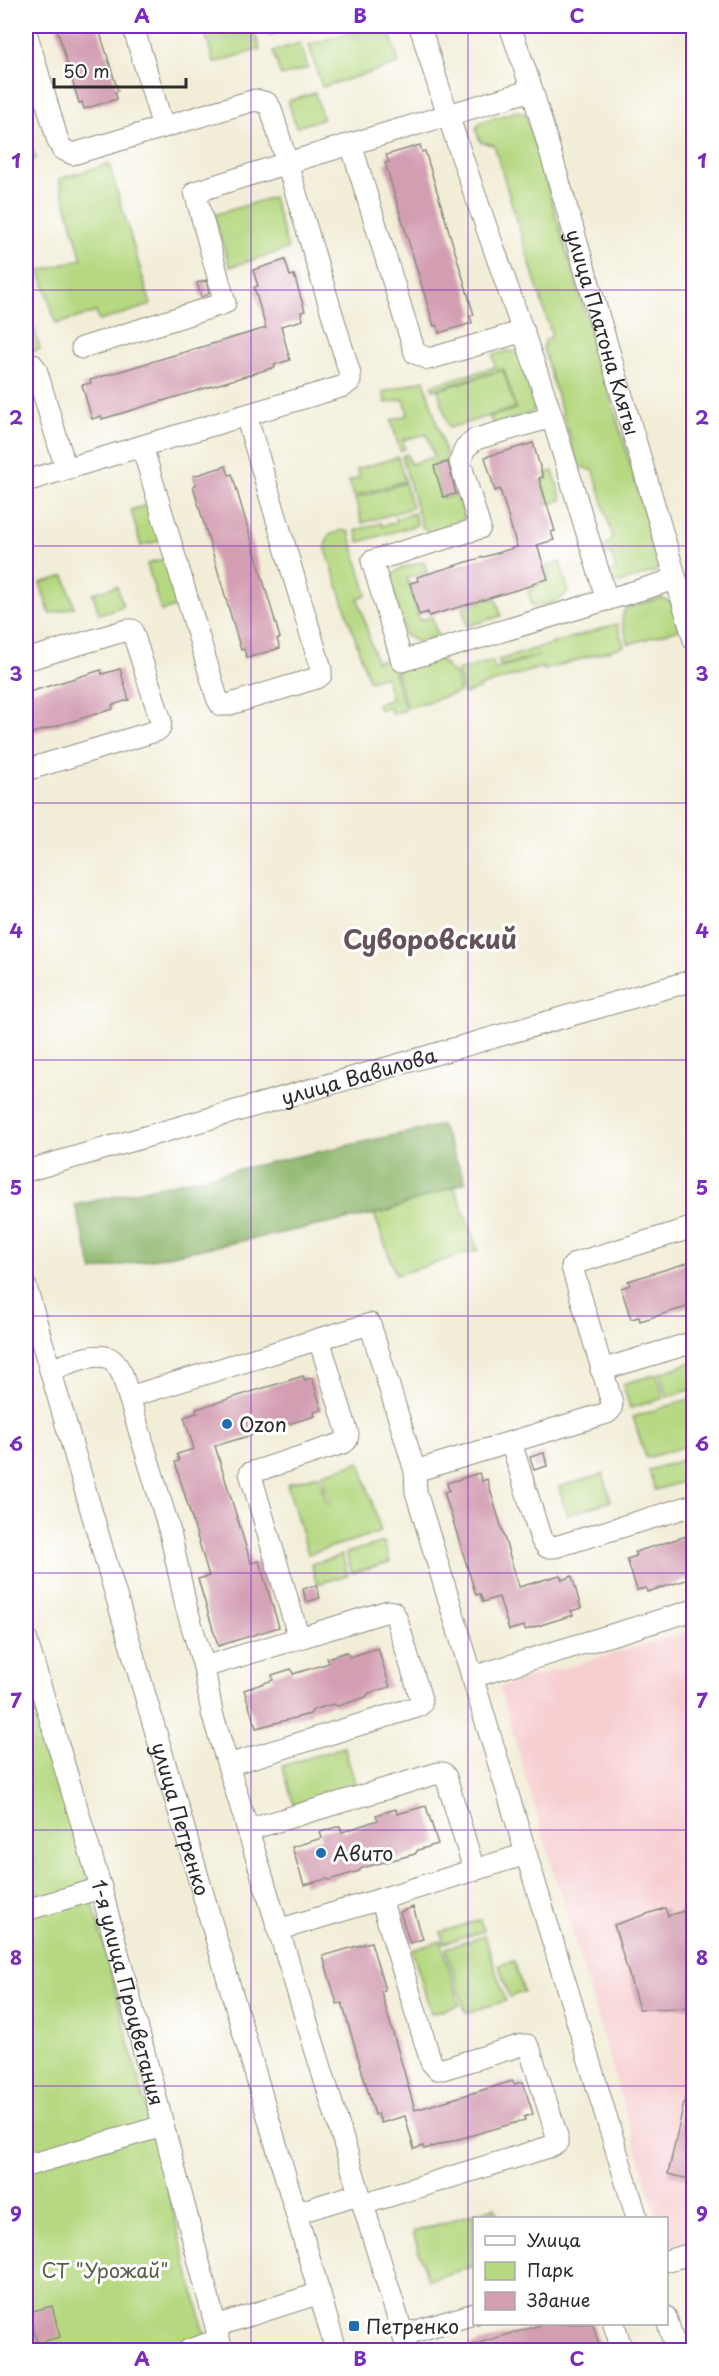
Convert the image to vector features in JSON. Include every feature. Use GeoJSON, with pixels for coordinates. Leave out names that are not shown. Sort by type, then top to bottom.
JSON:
{"type":"FeatureCollection","features":[{"type":"Feature","properties":{"kind":"street"},"geometry":{"type":"LineString","coordinates":[[133,26],[162,127]]}},
{"type":"Feature","properties":{"kind":"street"},"geometry":{"type":"LineString","coordinates":[[420,26],[446,116],[524,331],[607,600]]}},
{"type":"Feature","properties":{"kind":"street","name":"улица Платона Кляты"},"geometry":{"type":"LineString","coordinates":[[510,26],[532,90],[693,640]]}},
{"type":"Feature","properties":{"kind":"street"},"geometry":{"type":"LineString","coordinates":[[26,32],[58,141],[67,153],[73,154],[255,100],[261,100],[271,109],[350,374],[350,381],[344,386],[26,481]]}},
{"type":"Feature","properties":{"kind":"street"},"geometry":{"type":"LineString","coordinates":[[81,348],[225,303],[195,192],[532,90]]}},
{"type":"Feature","properties":{"kind":"street"},"geometry":{"type":"LineString","coordinates":[[351,144],[415,353],[429,359],[524,331]]}},
{"type":"Feature","properties":{"kind":"street"},"geometry":{"type":"LineString","coordinates":[[26,364],[32,364],[36,369],[66,469]]}},
{"type":"Feature","properties":{"kind":"street"},"geometry":{"type":"LineString","coordinates":[[142,446],[217,698],[221,705],[227,705],[321,675],[246,415]]}},
{"type":"Feature","properties":{"kind":"street"},"geometry":{"type":"LineString","coordinates":[[552,417],[476,439],[465,448],[460,462],[480,528],[372,561],[402,661],[676,579]]}},
{"type":"Feature","properties":{"kind":"street"},"geometry":{"type":"LineString","coordinates":[[26,658],[132,630],[161,722],[160,728],[156,731],[26,770]]}},
{"type":"Feature","properties":{"kind":"street","name":"улица Вавилова"},"geometry":{"type":"LineString","coordinates":[[26,1171],[693,980]]}},
{"type":"Feature","properties":{"kind":"street"},"geometry":{"type":"LineString","coordinates":[[415,1471],[607,1413],[612,1403],[572,1267],[576,1263],[693,1227]]}},
{"type":"Feature","properties":{"kind":"street","name":"улица Петренко"},"geometry":{"type":"LineString","coordinates":[[27,1297],[336,2350]]}},
{"type":"Feature","properties":{"kind":"street"},"geometry":{"type":"LineString","coordinates":[[129,1397],[370,1324],[415,1471],[416,1492],[637,2217]]}},
{"type":"Feature","properties":{"kind":"street"},"geometry":{"type":"LineString","coordinates":[[299,1638],[250,1473],[347,1440],[348,1434],[319,1339]]}},
{"type":"Feature","properties":{"kind":"street"},"geometry":{"type":"LineString","coordinates":[[602,1370],[693,1342]]}},
{"type":"Feature","properties":{"kind":"street"},"geometry":{"type":"LineString","coordinates":[[50,1370],[93,1357],[111,1359],[122,1374],[170,1532],[184,1598],[204,1667],[212,1713],[405,2343],[473,2314]]}},
{"type":"Feature","properties":{"kind":"street"},"geometry":{"type":"LineString","coordinates":[[511,1442],[541,1539],[547,1547],[555,1548],[693,1505]]}},
{"type":"Feature","properties":{"kind":"street"},"geometry":{"type":"LineString","coordinates":[[472,1677],[693,1610]]}},
{"type":"Feature","properties":{"kind":"street"},"geometry":{"type":"LineString","coordinates":[[204,1667],[388,1611],[393,1612],[415,1678],[421,1704],[417,1707],[228,1765]]}},
{"type":"Feature","properties":{"kind":"street","name":"1-я улица Процветания"},"geometry":{"type":"LineString","coordinates":[[26,1638],[29,1664],[101,1888],[219,2339]]}},
{"type":"Feature","properties":{"kind":"street"},"geometry":{"type":"LineString","coordinates":[[248,1830],[443,1773],[474,1870]]}},
{"type":"Feature","properties":{"kind":"street"},"geometry":{"type":"LineString","coordinates":[[278,1930],[526,1854]]}},
{"type":"Feature","properties":{"kind":"street"},"geometry":{"type":"LineString","coordinates":[[26,1910],[101,1888]]}},
{"type":"Feature","properties":{"kind":"street"},"geometry":{"type":"LineString","coordinates":[[297,2213],[361,2199],[557,2143],[527,2045],[436,2069],[431,2062],[381,1899]]}},
{"type":"Feature","properties":{"kind":"street"},"geometry":{"type":"LineString","coordinates":[[26,2166],[163,2126]]}},
{"type":"Feature","properties":{"kind":"street"},"geometry":{"type":"LineString","coordinates":[[668,2260],[693,2253]]}},
{"type":"Feature","properties":{"kind":"street"},"geometry":{"type":"LineString","coordinates":[[189,2350],[219,2339],[320,2293]]}},
{"type":"Feature","properties":{"kind":"street"},"geometry":{"type":"LineString","coordinates":[[668,2324],[676,2350]]}},
{"type":"Feature","properties":{"kind":"street"},"geometry":{"type":"LineString","coordinates":[[614,2325],[622,2350]]}},
{"type":"Feature","properties":{"kind":"shaded area"},"geometry":{"type":"Polygon","coordinates":[[[693,1630],[693,2239],[668,2247],[668,2217],[657,2217],[499,1687],[693,1630]]]}},
{"type":"Feature","properties":{"kind":"green space"},"geometry":{"type":"Polygon","coordinates":[[[203,26],[253,26],[260,49],[214,63],[203,26]]]}},
{"type":"Feature","properties":{"kind":"green space"},"geometry":{"type":"Polygon","coordinates":[[[266,26],[295,26],[296,27],[269,35],[266,26]]]}},
{"type":"Feature","properties":{"kind":"green space"},"geometry":{"type":"Polygon","coordinates":[[[374,26],[388,26],[399,64],[322,87],[309,45],[374,26]]]}},
{"type":"Feature","properties":{"kind":"green space"},"geometry":{"type":"Polygon","coordinates":[[[300,43],[308,68],[281,76],[273,51],[300,43]]]}},
{"type":"Feature","properties":{"kind":"green space"},"geometry":{"type":"Polygon","coordinates":[[[315,93],[323,119],[296,127],[288,101],[315,93]]]}},
{"type":"Feature","properties":{"kind":"green space"},"geometry":{"type":"Polygon","coordinates":[[[518,111],[526,115],[659,560],[660,565],[656,571],[619,583],[612,581],[608,572],[616,570],[611,553],[603,555],[602,549],[613,538],[594,471],[578,466],[543,348],[545,341],[552,336],[494,145],[480,142],[476,129],[481,122],[518,111]]]}},
{"type":"Feature","properties":{"kind":"green space"},"geometry":{"type":"Polygon","coordinates":[[[28,135],[36,159],[26,162],[26,136],[28,135]]]}},
{"type":"Feature","properties":{"kind":"green space"},"geometry":{"type":"Polygon","coordinates":[[[109,164],[151,305],[99,321],[96,312],[56,324],[40,271],[82,259],[59,179],[109,164]]]}},
{"type":"Feature","properties":{"kind":"green space"},"geometry":{"type":"Polygon","coordinates":[[[273,197],[288,249],[230,267],[214,215],[273,197]]]}},
{"type":"Feature","properties":{"kind":"green space"},"geometry":{"type":"Polygon","coordinates":[[[31,318],[40,349],[26,353],[26,320],[31,318]]]}},
{"type":"Feature","properties":{"kind":"green space"},"geometry":{"type":"Polygon","coordinates":[[[507,351],[519,353],[535,406],[533,412],[495,425],[489,417],[516,409],[504,369],[433,390],[432,385],[495,367],[493,355],[507,351]]]}},
{"type":"Feature","properties":{"kind":"green space"},"geometry":{"type":"Polygon","coordinates":[[[503,370],[515,408],[449,428],[438,390],[503,370]]]}},
{"type":"Feature","properties":{"kind":"green space"},"geometry":{"type":"Polygon","coordinates":[[[424,380],[448,461],[433,465],[443,498],[458,495],[464,517],[460,524],[431,533],[422,527],[402,456],[407,454],[410,464],[434,457],[427,434],[403,440],[405,449],[400,451],[391,420],[408,415],[404,399],[386,403],[383,392],[424,380]]]}},
{"type":"Feature","properties":{"kind":"green space"},"geometry":{"type":"Polygon","coordinates":[[[398,457],[405,481],[354,496],[349,481],[359,478],[357,469],[398,457]]]}},
{"type":"Feature","properties":{"kind":"green space"},"geometry":{"type":"Polygon","coordinates":[[[553,471],[562,500],[548,504],[541,481],[547,479],[546,473],[553,471]]]}},
{"type":"Feature","properties":{"kind":"green space"},"geometry":{"type":"Polygon","coordinates":[[[405,483],[412,508],[362,523],[355,498],[405,483]]]}},
{"type":"Feature","properties":{"kind":"green space"},"geometry":{"type":"Polygon","coordinates":[[[152,503],[162,540],[141,546],[131,510],[152,503]]]}},
{"type":"Feature","properties":{"kind":"green space"},"geometry":{"type":"Polygon","coordinates":[[[414,513],[417,525],[359,542],[356,530],[381,523],[382,526],[396,522],[395,519],[414,513]]]}},
{"type":"Feature","properties":{"kind":"green space"},"geometry":{"type":"Polygon","coordinates":[[[343,530],[349,532],[367,595],[358,598],[376,661],[390,658],[405,710],[392,714],[389,707],[379,710],[377,704],[392,699],[385,676],[369,681],[325,546],[329,535],[343,530]]]}},
{"type":"Feature","properties":{"kind":"green space"},"geometry":{"type":"Polygon","coordinates":[[[26,534],[35,566],[26,569],[26,534]]]}},
{"type":"Feature","properties":{"kind":"green space"},"geometry":{"type":"Polygon","coordinates":[[[168,558],[182,605],[161,611],[147,564],[168,558]]]}},
{"type":"Feature","properties":{"kind":"green space"},"geometry":{"type":"Polygon","coordinates":[[[424,562],[427,572],[407,578],[419,620],[432,617],[438,636],[418,642],[405,635],[390,577],[401,568],[424,562]]]}},
{"type":"Feature","properties":{"kind":"green space"},"geometry":{"type":"Polygon","coordinates":[[[560,562],[568,590],[566,594],[553,602],[533,607],[528,591],[536,588],[535,585],[550,580],[546,566],[560,562]]]}},
{"type":"Feature","properties":{"kind":"green space"},"geometry":{"type":"Polygon","coordinates":[[[65,576],[74,607],[50,614],[40,583],[65,576]]]}},
{"type":"Feature","properties":{"kind":"green space"},"geometry":{"type":"Polygon","coordinates":[[[117,586],[123,606],[99,614],[93,593],[117,586]]]}},
{"type":"Feature","properties":{"kind":"green space"},"geometry":{"type":"Polygon","coordinates":[[[496,598],[501,616],[467,626],[462,608],[496,598]]]}},
{"type":"Feature","properties":{"kind":"green space"},"geometry":{"type":"Polygon","coordinates":[[[660,598],[673,602],[680,629],[629,644],[622,622],[626,608],[660,598]]]}},
{"type":"Feature","properties":{"kind":"green space"},"geometry":{"type":"Polygon","coordinates":[[[617,624],[624,646],[544,670],[542,667],[464,694],[457,671],[492,661],[495,669],[539,656],[500,666],[498,660],[617,624]]]}},
{"type":"Feature","properties":{"kind":"green space"},"geometry":{"type":"Polygon","coordinates":[[[438,658],[455,675],[460,692],[407,708],[396,671],[438,658]]]}},
{"type":"Feature","properties":{"kind":"green space"},"geometry":{"type":"Polygon","coordinates":[[[441,1125],[466,1182],[385,1212],[93,1271],[75,1205],[441,1125]]]}},
{"type":"Feature","properties":{"kind":"green space"},"geometry":{"type":"Polygon","coordinates":[[[454,1186],[478,1250],[396,1275],[373,1211],[454,1186]]]}},
{"type":"Feature","properties":{"kind":"green space"},"geometry":{"type":"Polygon","coordinates":[[[693,1362],[693,1389],[667,1397],[660,1373],[693,1362]]]}},
{"type":"Feature","properties":{"kind":"green space"},"geometry":{"type":"Polygon","coordinates":[[[657,1374],[664,1398],[630,1408],[623,1384],[657,1374]]]}},
{"type":"Feature","properties":{"kind":"green space"},"geometry":{"type":"Polygon","coordinates":[[[693,1398],[693,1444],[646,1458],[633,1417],[693,1398]]]}},
{"type":"Feature","properties":{"kind":"green space"},"geometry":{"type":"Polygon","coordinates":[[[683,1460],[689,1480],[655,1490],[649,1470],[683,1460]]]}},
{"type":"Feature","properties":{"kind":"green space"},"geometry":{"type":"Polygon","coordinates":[[[360,1462],[381,1532],[308,1554],[287,1484],[318,1475],[327,1504],[330,1503],[321,1474],[360,1462]]]}},
{"type":"Feature","properties":{"kind":"green space"},"geometry":{"type":"Polygon","coordinates":[[[603,1474],[611,1501],[567,1515],[559,1487],[603,1474]]]}},
{"type":"Feature","properties":{"kind":"green space"},"geometry":{"type":"Polygon","coordinates":[[[384,1542],[390,1562],[352,1573],[346,1553],[384,1542]]]}},
{"type":"Feature","properties":{"kind":"green space"},"geometry":{"type":"Polygon","coordinates":[[[342,1555],[348,1575],[317,1584],[311,1564],[342,1555]]]}},
{"type":"Feature","properties":{"kind":"green space","name":"СТ \"Урожай\""},"geometry":{"type":"Polygon","coordinates":[[[26,1646],[209,2350],[26,2350],[26,1646]]]}},
{"type":"Feature","properties":{"kind":"green space"},"geometry":{"type":"Polygon","coordinates":[[[344,1747],[356,1786],[294,1805],[282,1766],[344,1747]]]}},
{"type":"Feature","properties":{"kind":"green space"},"geometry":{"type":"Polygon","coordinates":[[[480,1920],[484,1931],[444,1943],[441,1932],[480,1920]]]}},
{"type":"Feature","properties":{"kind":"green space"},"geometry":{"type":"Polygon","coordinates":[[[485,1936],[505,2001],[466,2013],[446,1948],[485,1936]]]}},
{"type":"Feature","properties":{"kind":"green space"},"geometry":{"type":"Polygon","coordinates":[[[441,1941],[460,2005],[431,2013],[412,1950],[441,1941]]]}},
{"type":"Feature","properties":{"kind":"green space"},"geometry":{"type":"Polygon","coordinates":[[[514,1961],[524,1992],[509,1997],[499,1965],[514,1961]]]}},
{"type":"Feature","properties":{"kind":"green space"},"geometry":{"type":"Polygon","coordinates":[[[495,2207],[499,2217],[473,2217],[473,2266],[428,2280],[413,2232],[495,2207]]]}},
{"type":"Feature","properties":{"kind":"building"},"geometry":{"type":"Polygon","coordinates":[[[56,26],[98,26],[118,91],[115,92],[117,99],[84,109],[82,102],[79,103],[56,26]]]}},
{"type":"Feature","properties":{"kind":"building"},"geometry":{"type":"Polygon","coordinates":[[[420,145],[422,152],[425,151],[474,315],[470,315],[472,323],[439,333],[437,325],[434,326],[385,163],[389,162],[386,155],[420,145]]]}},
{"type":"Feature","properties":{"kind":"building"},"geometry":{"type":"Polygon","coordinates":[[[285,260],[290,276],[294,275],[305,311],[301,312],[303,320],[281,326],[290,360],[274,365],[275,367],[196,391],[102,419],[101,416],[92,419],[82,385],[91,383],[90,380],[266,328],[254,287],[258,286],[253,270],[285,260]]]}},
{"type":"Feature","properties":{"kind":"building"},"geometry":{"type":"Polygon","coordinates":[[[206,280],[209,294],[201,297],[197,283],[206,280]]]}},
{"type":"Feature","properties":{"kind":"building"},"geometry":{"type":"Polygon","coordinates":[[[533,443],[543,477],[539,478],[555,531],[551,532],[554,540],[537,545],[548,579],[429,616],[428,612],[419,615],[410,583],[418,581],[417,577],[517,547],[500,489],[495,491],[485,457],[533,443]]]}},
{"type":"Feature","properties":{"kind":"building"},"geometry":{"type":"Polygon","coordinates":[[[448,462],[456,494],[443,497],[434,466],[448,462]]]}},
{"type":"Feature","properties":{"kind":"building"},"geometry":{"type":"Polygon","coordinates":[[[226,466],[229,475],[232,474],[280,638],[277,639],[280,648],[247,658],[244,649],[241,650],[193,486],[196,485],[193,476],[226,466]]]}},
{"type":"Feature","properties":{"kind":"building"},"geometry":{"type":"Polygon","coordinates":[[[120,669],[129,700],[112,705],[113,709],[26,735],[26,693],[101,670],[102,674],[120,669]]]}},
{"type":"Feature","properties":{"kind":"building"},"geometry":{"type":"Polygon","coordinates":[[[693,1261],[693,1305],[640,1321],[639,1317],[631,1319],[621,1288],[630,1285],[628,1281],[693,1261]]]}},
{"type":"Feature","properties":{"kind":"building"},"geometry":{"type":"Polygon","coordinates":[[[303,1376],[305,1380],[312,1378],[322,1410],[314,1412],[315,1416],[215,1446],[251,1563],[259,1561],[279,1627],[218,1646],[198,1579],[209,1576],[175,1462],[179,1461],[177,1454],[194,1449],[184,1417],[197,1413],[196,1409],[303,1376]]]}},
{"type":"Feature","properties":{"kind":"building"},"geometry":{"type":"Polygon","coordinates":[[[544,1453],[547,1466],[534,1470],[530,1457],[544,1453]]]}},
{"type":"Feature","properties":{"kind":"building"},"geometry":{"type":"Polygon","coordinates":[[[479,1473],[482,1481],[487,1479],[519,1587],[560,1575],[562,1580],[572,1576],[581,1608],[571,1611],[573,1615],[525,1630],[524,1626],[509,1630],[499,1597],[483,1602],[480,1594],[476,1595],[444,1492],[449,1491],[447,1483],[479,1473]]]}},
{"type":"Feature","properties":{"kind":"building"},"geometry":{"type":"Polygon","coordinates":[[[690,1535],[693,1539],[693,1578],[647,1592],[646,1588],[637,1590],[627,1559],[636,1556],[635,1552],[690,1535]]]}},
{"type":"Feature","properties":{"kind":"building"},"geometry":{"type":"Polygon","coordinates":[[[316,1585],[320,1598],[306,1602],[303,1589],[316,1585]]]}},
{"type":"Feature","properties":{"kind":"building"},"geometry":{"type":"Polygon","coordinates":[[[378,1648],[390,1687],[338,1706],[333,1704],[313,1710],[310,1714],[256,1728],[244,1690],[273,1680],[272,1675],[291,1669],[293,1674],[329,1663],[327,1658],[347,1652],[349,1657],[378,1648]]]}},
{"type":"Feature","properties":{"kind":"building"},"geometry":{"type":"Polygon","coordinates":[[[426,1806],[438,1844],[418,1850],[415,1854],[362,1868],[330,1880],[304,1885],[292,1847],[322,1838],[320,1832],[340,1826],[342,1832],[378,1820],[376,1815],[396,1809],[397,1814],[426,1806]]]}},
{"type":"Feature","properties":{"kind":"building"},"geometry":{"type":"Polygon","coordinates":[[[413,1907],[423,1939],[410,1943],[400,1912],[413,1907]]]}},
{"type":"Feature","properties":{"kind":"building"},"geometry":{"type":"Polygon","coordinates":[[[665,1908],[668,1916],[693,1908],[693,2008],[639,2009],[614,1925],[665,1908]]]}},
{"type":"Feature","properties":{"kind":"building"},"geometry":{"type":"Polygon","coordinates":[[[371,1942],[385,1990],[381,1991],[415,2110],[513,2081],[514,2084],[523,2082],[533,2114],[524,2117],[525,2120],[424,2149],[423,2146],[414,2149],[405,2116],[381,2123],[378,2114],[375,2115],[342,2003],[337,2004],[323,1956],[371,1942]]]}},
{"type":"Feature","properties":{"kind":"building"},"geometry":{"type":"Polygon","coordinates":[[[688,2085],[693,2086],[693,2180],[668,2174],[688,2085]]]}},
{"type":"Feature","properties":{"kind":"building"},"geometry":{"type":"Polygon","coordinates":[[[52,2306],[60,2337],[37,2343],[29,2312],[52,2306]]]}},
{"type":"Feature","properties":{"kind":"building"},"geometry":{"type":"Polygon","coordinates":[[[541,2325],[593,2325],[599,2346],[584,2350],[466,2350],[465,2347],[541,2325]]]}},
{"type":"Feature","properties":{"kind":"place","name":"Ozon"},"geometry":{"type":"Point","coordinates":[227,1424]}},
{"type":"Feature","properties":{"kind":"place","name":"Авито"},"geometry":{"type":"Point","coordinates":[321,1853]}},
{"type":"Feature","properties":{"kind":"place","name":"Петренко"},"geometry":{"type":"Point","coordinates":[354,2326]}},
{"type":"Feature","properties":{"kind":"district","name":"Суворовский"},"geometry":{"type":"Point","coordinates":[430,938]}}]}
